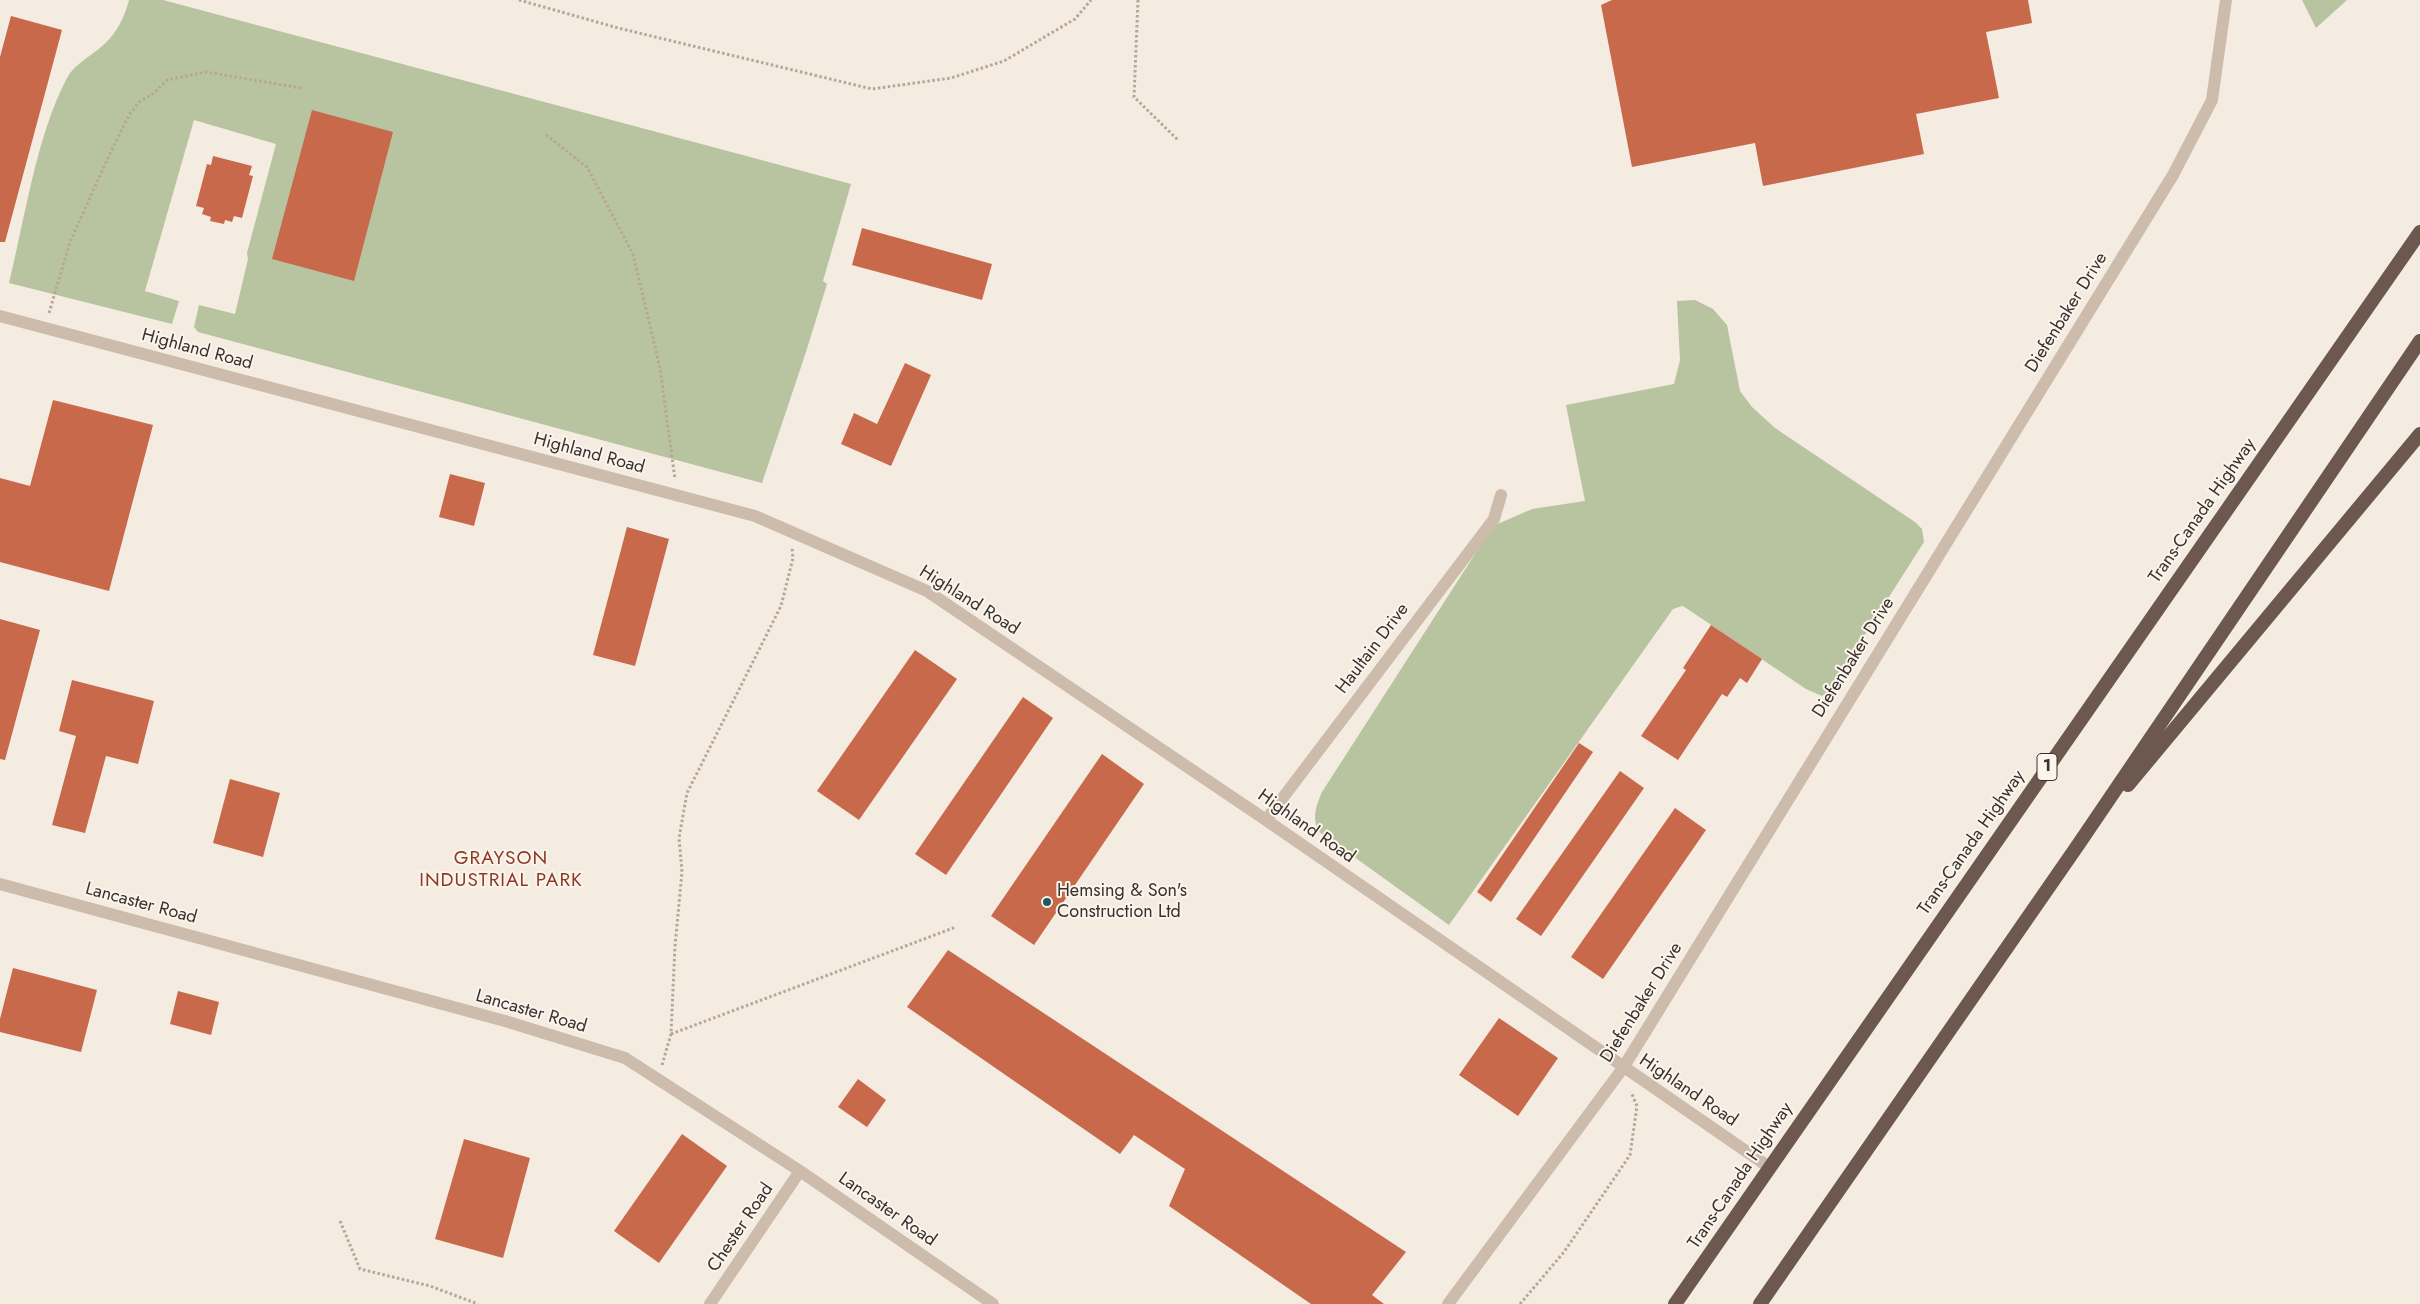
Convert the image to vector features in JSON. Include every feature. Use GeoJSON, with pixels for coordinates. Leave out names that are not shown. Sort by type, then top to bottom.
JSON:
{"type":"FeatureCollection","features":[{"type":"Feature","properties":{"kind":"highway","name":"Trans-Canada Highway"},"geometry":{"type":"LineString","coordinates":[[1676,1304],[1768,1167],[2420,232]]}},
{"type":"Feature","properties":{"kind":"highway"},"geometry":{"type":"LineString","coordinates":[[1760,1304],[2078,845],[2420,341]]}},
{"type":"Feature","properties":{"kind":"highway"},"geometry":{"type":"LineString","coordinates":[[2078,845],[2420,434]]}},
{"type":"Feature","properties":{"kind":"street","name":"Diefenbaker Drive"},"geometry":{"type":"LineString","coordinates":[[1448,1304],[1623,1068],[2173,175],[2212,100],[2226,0]]}},
{"type":"Feature","properties":{"kind":"street","name":"Highland Road"},"geometry":{"type":"LineString","coordinates":[[0,316],[755,516],[927,591],[1266,820],[1768,1167]]}},
{"type":"Feature","properties":{"kind":"street","name":"Haultain Drive"},"geometry":{"type":"LineString","coordinates":[[1266,820],[1494,519],[1501,495]]}},
{"type":"Feature","properties":{"kind":"street","name":"Lancaster Road"},"geometry":{"type":"LineString","coordinates":[[0,884],[505,1021],[625,1058],[800,1171],[993,1304]]}},
{"type":"Feature","properties":{"kind":"street","name":"Chester Road"},"geometry":{"type":"LineString","coordinates":[[710,1304],[800,1171]]}},
{"type":"Feature","properties":{"kind":"path"},"geometry":{"type":"LineString","coordinates":[[519,0],[618,28],[872,89],[951,78],[1004,61],[1075,19],[1091,0]]}},
{"type":"Feature","properties":{"kind":"path"},"geometry":{"type":"LineString","coordinates":[[1138,0],[1134,98],[1179,141]]}},
{"type":"Feature","properties":{"kind":"path"},"geometry":{"type":"LineString","coordinates":[[44,328],[70,242],[129,115],[139,102],[154,93],[167,80],[206,72],[301,88]]}},
{"type":"Feature","properties":{"kind":"path"},"geometry":{"type":"LineString","coordinates":[[546,135],[586,166],[633,254],[660,368],[676,495]]}},
{"type":"Feature","properties":{"kind":"path"},"geometry":{"type":"LineString","coordinates":[[658,1079],[671,1034],[675,946],[682,872],[679,838],[687,793],[780,606],[792,558],[792,532]]}},
{"type":"Feature","properties":{"kind":"path"},"geometry":{"type":"LineString","coordinates":[[671,1034],[956,927]]}},
{"type":"Feature","properties":{"kind":"path"},"geometry":{"type":"LineString","coordinates":[[1520,1304],[1564,1252],[1630,1155],[1636,1106],[1623,1068]]}},
{"type":"Feature","properties":{"kind":"path"},"geometry":{"type":"LineString","coordinates":[[340,1221],[360,1269],[430,1286],[478,1304]]}},
{"type":"Feature","properties":{"kind":"green space"},"geometry":{"type":"Polygon","coordinates":[[[129,0],[163,0],[851,184],[823,281],[827,284],[762,483],[198,332],[194,327],[199,305],[235,314],[248,259],[247,253],[276,144],[194,120],[145,291],[179,301],[172,324],[9,283],[32,178],[56,101],[67,78],[74,69],[106,43],[115,32],[125,14],[129,0]]]}},
{"type":"Feature","properties":{"kind":"green space"},"geometry":{"type":"Polygon","coordinates":[[[2302,0],[2347,0],[2316,28],[2302,0]]]}},
{"type":"Feature","properties":{"kind":"green space"},"geometry":{"type":"Polygon","coordinates":[[[1695,300],[1713,309],[1727,325],[1740,391],[1752,407],[1775,428],[1915,522],[1922,529],[1924,542],[1829,691],[1822,696],[1806,689],[1686,608],[1682,606],[1673,609],[1449,925],[1318,831],[1315,816],[1320,797],[1493,526],[1532,509],[1585,501],[1566,405],[1674,384],[1680,360],[1677,301],[1695,300]]]}},
{"type":"Feature","properties":{"kind":"building"},"geometry":{"type":"Polygon","coordinates":[[[1612,0],[2028,0],[2032,23],[1986,32],[1999,98],[1916,114],[1924,154],[1763,186],[1755,143],[1632,167],[1601,5],[1612,0]]]}},
{"type":"Feature","properties":{"kind":"building"},"geometry":{"type":"Polygon","coordinates":[[[11,16],[62,30],[5,242],[0,242],[0,57],[11,16]]]}},
{"type":"Feature","properties":{"kind":"building"},"geometry":{"type":"Polygon","coordinates":[[[312,110],[393,132],[354,281],[272,259],[312,110]]]}},
{"type":"Feature","properties":{"kind":"building"},"geometry":{"type":"Polygon","coordinates":[[[213,156],[252,166],[249,175],[253,176],[242,218],[234,216],[232,222],[225,220],[224,224],[210,221],[211,217],[202,214],[204,208],[196,206],[207,164],[211,165],[213,156]]]}},
{"type":"Feature","properties":{"kind":"building"},"geometry":{"type":"Polygon","coordinates":[[[862,228],[992,264],[982,300],[852,265],[862,228]]]}},
{"type":"Feature","properties":{"kind":"building"},"geometry":{"type":"Polygon","coordinates":[[[905,363],[931,375],[891,466],[841,444],[854,413],[877,424],[905,363]]]}},
{"type":"Feature","properties":{"kind":"building"},"geometry":{"type":"Polygon","coordinates":[[[53,400],[153,425],[109,591],[0,562],[0,478],[30,486],[53,400]]]}},
{"type":"Feature","properties":{"kind":"building"},"geometry":{"type":"Polygon","coordinates":[[[450,474],[485,483],[474,526],[439,517],[450,474]]]}},
{"type":"Feature","properties":{"kind":"building"},"geometry":{"type":"Polygon","coordinates":[[[627,527],[669,539],[635,666],[593,655],[627,527]]]}},
{"type":"Feature","properties":{"kind":"building"},"geometry":{"type":"Polygon","coordinates":[[[0,619],[40,630],[5,760],[0,759],[0,619]]]}},
{"type":"Feature","properties":{"kind":"building"},"geometry":{"type":"Polygon","coordinates":[[[1711,625],[1762,659],[1747,683],[1740,678],[1727,697],[1722,694],[1678,760],[1641,736],[1686,670],[1683,668],[1711,625]]]}},
{"type":"Feature","properties":{"kind":"building"},"geometry":{"type":"Polygon","coordinates":[[[915,650],[957,679],[859,820],[817,791],[915,650]]]}},
{"type":"Feature","properties":{"kind":"building"},"geometry":{"type":"Polygon","coordinates":[[[72,680],[154,701],[138,764],[106,756],[85,833],[52,825],[76,736],[59,731],[72,680]]]}},
{"type":"Feature","properties":{"kind":"building"},"geometry":{"type":"Polygon","coordinates":[[[1023,697],[1053,718],[946,875],[915,854],[1023,697]]]}},
{"type":"Feature","properties":{"kind":"building"},"geometry":{"type":"Polygon","coordinates":[[[1579,743],[1593,752],[1491,902],[1477,892],[1579,743]]]}},
{"type":"Feature","properties":{"kind":"building"},"geometry":{"type":"Polygon","coordinates":[[[1102,754],[1144,784],[1034,945],[991,916],[1102,754]]]}},
{"type":"Feature","properties":{"kind":"building"},"geometry":{"type":"Polygon","coordinates":[[[1620,771],[1644,788],[1541,936],[1516,919],[1620,771]]]}},
{"type":"Feature","properties":{"kind":"building"},"geometry":{"type":"Polygon","coordinates":[[[230,779],[280,793],[263,857],[213,843],[230,779]]]}},
{"type":"Feature","properties":{"kind":"building"},"geometry":{"type":"Polygon","coordinates":[[[1675,808],[1706,830],[1603,979],[1571,957],[1675,808]]]}},
{"type":"Feature","properties":{"kind":"building"},"geometry":{"type":"Polygon","coordinates":[[[948,950],[1406,1252],[1372,1295],[1384,1304],[1311,1304],[1169,1206],[1185,1169],[1134,1135],[1120,1154],[907,1007],[948,950]]]}},
{"type":"Feature","properties":{"kind":"building"},"geometry":{"type":"Polygon","coordinates":[[[13,968],[97,990],[81,1052],[0,1032],[0,1019],[13,968]]]}},
{"type":"Feature","properties":{"kind":"building"},"geometry":{"type":"Polygon","coordinates":[[[178,991],[219,1002],[211,1035],[170,1024],[178,991]]]}},
{"type":"Feature","properties":{"kind":"building"},"geometry":{"type":"Polygon","coordinates":[[[1499,1018],[1558,1058],[1518,1116],[1459,1075],[1499,1018]]]}},
{"type":"Feature","properties":{"kind":"building"},"geometry":{"type":"Polygon","coordinates":[[[858,1079],[886,1100],[867,1127],[838,1107],[858,1079]]]}},
{"type":"Feature","properties":{"kind":"building"},"geometry":{"type":"Polygon","coordinates":[[[682,1134],[727,1166],[659,1263],[614,1231],[682,1134]]]}},
{"type":"Feature","properties":{"kind":"building"},"geometry":{"type":"Polygon","coordinates":[[[464,1139],[530,1158],[503,1258],[435,1239],[464,1139]]]}},
{"type":"Feature","properties":{"kind":"place","name":"Hemsing & Son's Construction Ltd"},"geometry":{"type":"Point","coordinates":[1047,902]}},
{"type":"Feature","properties":{"kind":"district","name":"GRAYSON INDUSTRIAL PARK"},"geometry":{"type":"Point","coordinates":[501,870]}}]}
